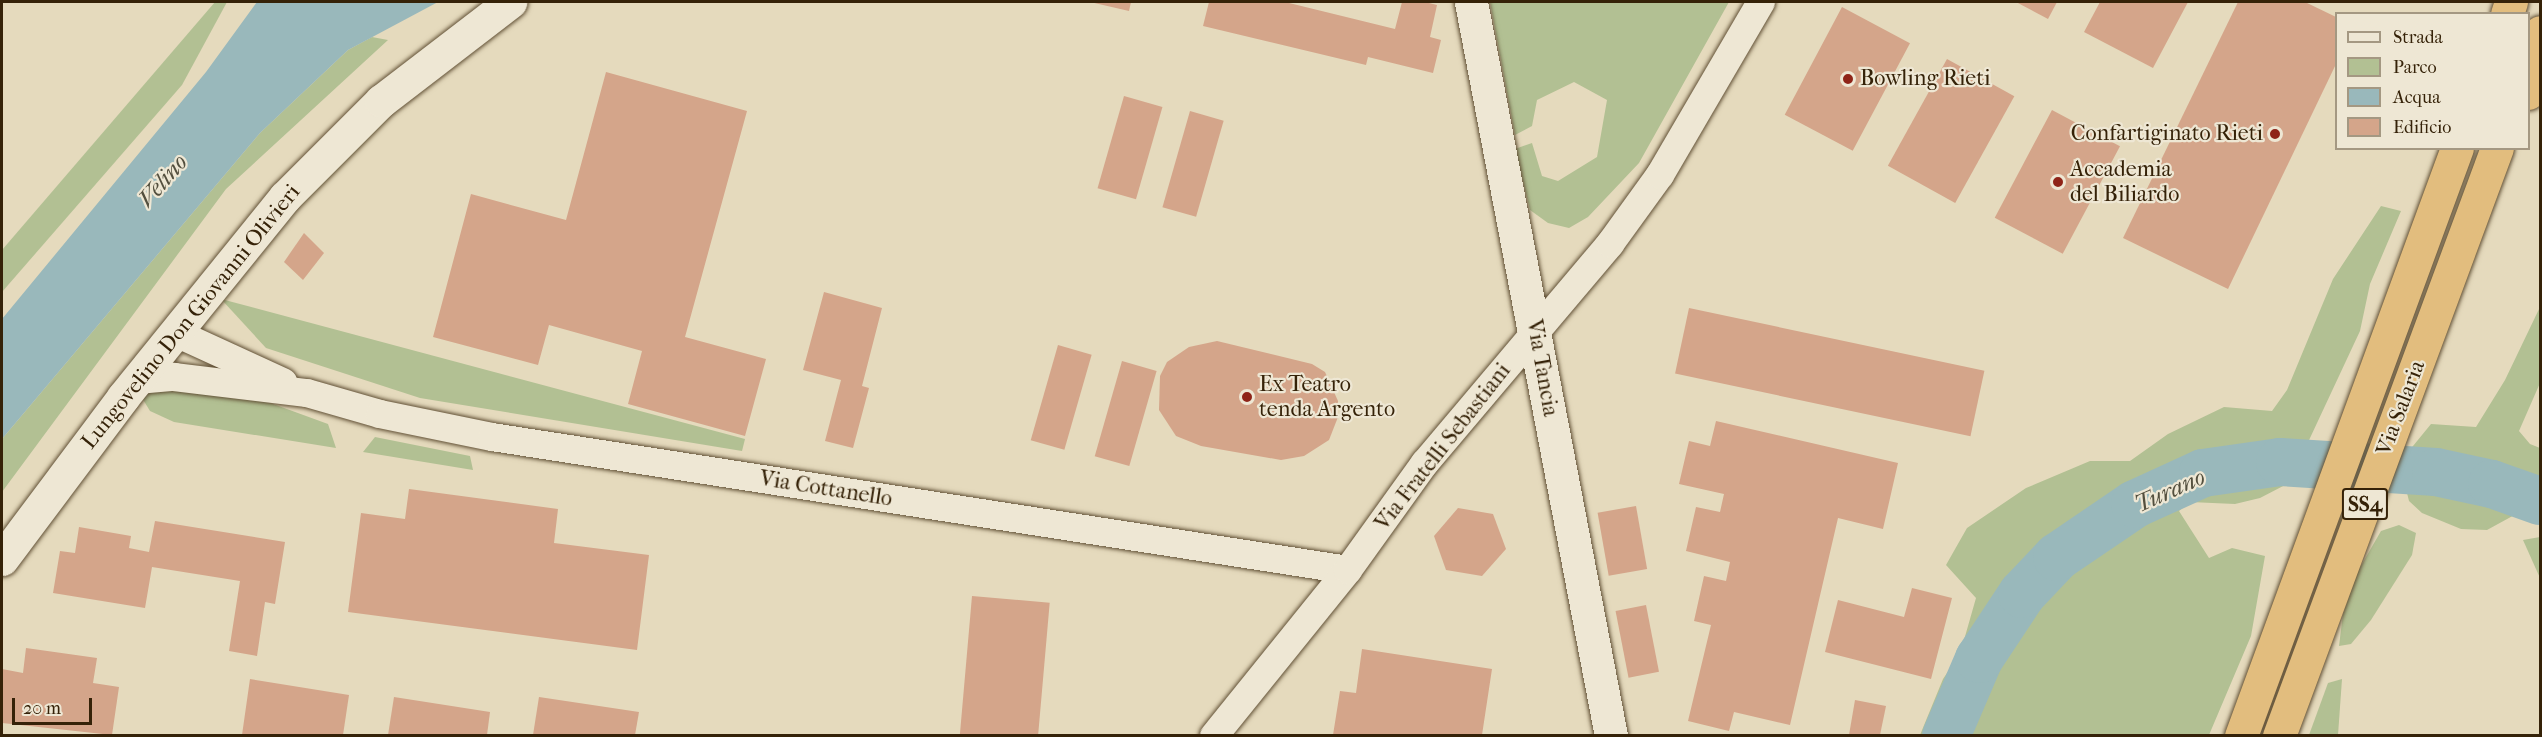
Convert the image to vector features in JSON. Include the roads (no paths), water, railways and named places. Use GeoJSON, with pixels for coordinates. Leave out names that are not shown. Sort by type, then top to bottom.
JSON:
{"type":"FeatureCollection","features":[{"type":"Feature","properties":{"kind":"highway"},"geometry":{"type":"LineString","coordinates":[[2530,62],[2541,32]]}},
{"type":"Feature","properties":{"kind":"highway"},"geometry":{"type":"LineString","coordinates":[[2530,91],[2541,70]]}},
{"type":"Feature","properties":{"kind":"highway","name":"Via Salaria"},"geometry":{"type":"LineString","coordinates":[[2241,735],[2456,150]]}},
{"type":"Feature","properties":{"kind":"highway","name":"Via Salaria"},"geometry":{"type":"LineString","coordinates":[[2279,735],[2496,154]]}},
{"type":"Feature","properties":{"kind":"street","name":"Lungovelino Don Giovanni Olivieri"},"geometry":{"type":"LineString","coordinates":[[2,559],[136,380],[285,197],[381,101],[510,2]]}},
{"type":"Feature","properties":{"kind":"street","name":"Via Tancia"},"geometry":{"type":"LineString","coordinates":[[1471,2],[1536,332],[1611,735]]}},
{"type":"Feature","properties":{"kind":"street","name":"Via Fratelli Sebastiani"},"geometry":{"type":"LineString","coordinates":[[1214,735],[1348,570],[1425,463],[1610,244],[1660,175],[1761,2]]}},
{"type":"Feature","properties":{"kind":"street","name":"Via Cottanello"},"geometry":{"type":"LineString","coordinates":[[176,333],[307,393],[380,414],[492,437],[1348,570]]}},
{"type":"Feature","properties":{"kind":"street","name":"Via Cottanello"},"geometry":{"type":"LineString","coordinates":[[136,380],[174,376],[307,393]]}},
{"type":"Feature","properties":{"kind":"water","name":"Velino"},"geometry":{"type":"Polygon","coordinates":[[[257,2],[438,2],[348,50],[260,133],[2,439],[2,319],[206,72],[257,2]]]}},
{"type":"Feature","properties":{"kind":"waterway","name":"Turano"},"geometry":{"type":"LineString","coordinates":[[1946,736],[1979,659],[2022,594],[2057,557],[2135,504],[2203,473],[2280,462],[2436,472],[2492,484],[2540,501]]}},
{"type":"Feature","properties":{"kind":"place","name":"Bowling Rieti"},"geometry":{"type":"Point","coordinates":[1848,79]}},
{"type":"Feature","properties":{"kind":"place","name":"Confartiginato Rieti"},"geometry":{"type":"Point","coordinates":[2275,134]}},
{"type":"Feature","properties":{"kind":"place","name":"Accademia del Biliardo"},"geometry":{"type":"Point","coordinates":[2058,182]}},
{"type":"Feature","properties":{"kind":"place","name":"Ex Teatro tenda Argento"},"geometry":{"type":"Point","coordinates":[1247,397]}}]}
